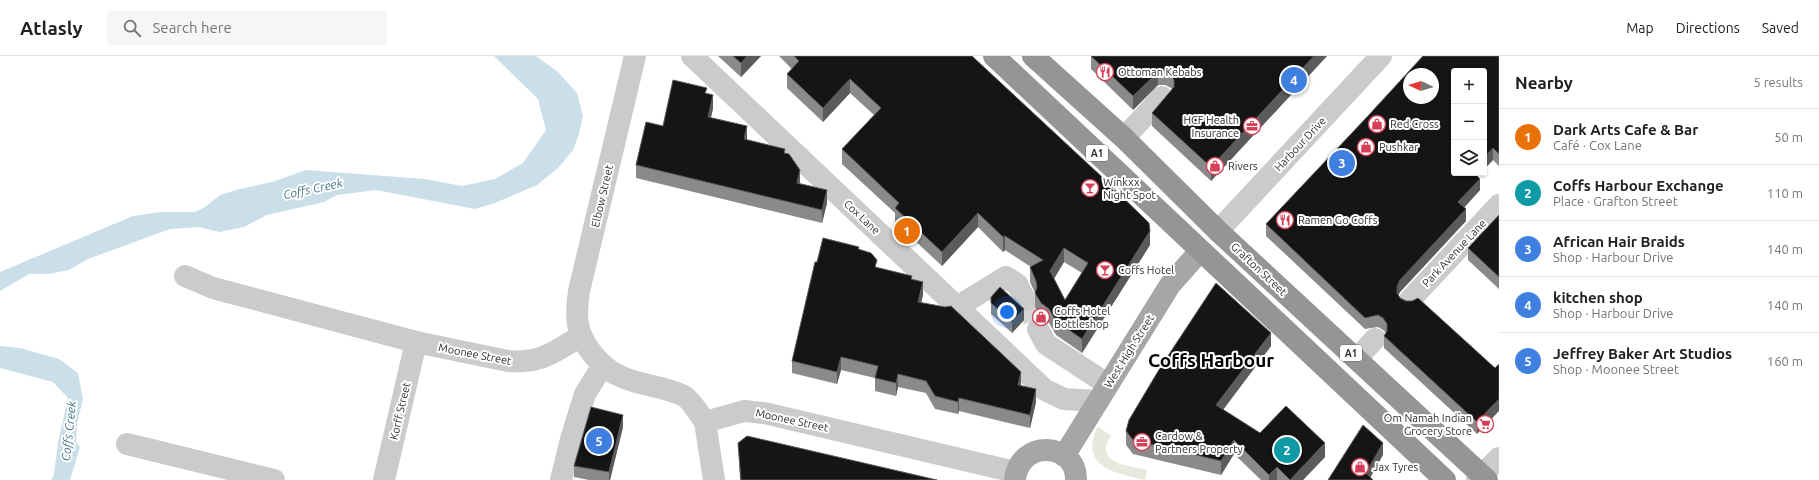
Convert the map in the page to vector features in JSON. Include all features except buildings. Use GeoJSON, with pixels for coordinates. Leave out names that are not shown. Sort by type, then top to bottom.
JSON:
{"type":"FeatureCollection","features":[{"type":"Feature","properties":{"kind":"highway","name":"A1"},"geometry":{"type":"LineString","coordinates":[[994,56],[1445,480]]}},
{"type":"Feature","properties":{"kind":"highway","name":"Grafton Street"},"geometry":{"type":"LineString","coordinates":[[1039,58],[1124,138],[1218,231],[1357,358],[1482,478]]}},
{"type":"Feature","properties":{"kind":"highway"},"geometry":{"type":"LineString","coordinates":[[1200,251],[1218,231]]}},
{"type":"Feature","properties":{"kind":"main road","name":"West High Street"},"geometry":{"type":"LineString","coordinates":[[1064,456],[1102,392],[1170,285],[1200,251]]}},
{"type":"Feature","properties":{"kind":"main road"},"geometry":{"type":"LineString","coordinates":[[1015,476],[1020,462],[1027,455],[1036,450],[1046,449],[1055,451],[1064,456],[1074,469],[1076,480]]}},
{"type":"Feature","properties":{"kind":"street","name":"Elbow Street"},"geometry":{"type":"LineString","coordinates":[[581,336],[577,309],[579,291],[634,56]]}},
{"type":"Feature","properties":{"kind":"street","name":"Cox Lane"},"geometry":{"type":"LineString","coordinates":[[692,56],[1045,390],[1064,399],[1102,392]]}},
{"type":"Feature","properties":{"kind":"street","name":"Harbour Drive"},"geometry":{"type":"LineString","coordinates":[[1218,231],[1381,56]]}},
{"type":"Feature","properties":{"kind":"street"},"geometry":{"type":"LineString","coordinates":[[1124,138],[1162,97]]}},
{"type":"Feature","properties":{"kind":"street","name":"Park Avenue Lane"},"geometry":{"type":"LineString","coordinates":[[1410,301],[1499,205]]}},
{"type":"Feature","properties":{"kind":"street","name":"Moonee Street"},"geometry":{"type":"LineString","coordinates":[[185,276],[213,288],[416,342],[508,361],[524,362],[541,359],[581,336]]}},
{"type":"Feature","properties":{"kind":"street"},"geometry":{"type":"LineString","coordinates":[[957,307],[1006,277],[1017,284],[1025,300]]}},
{"type":"Feature","properties":{"kind":"street"},"geometry":{"type":"LineString","coordinates":[[1038,329],[1046,344],[1102,392]]}},
{"type":"Feature","properties":{"kind":"street"},"geometry":{"type":"LineString","coordinates":[[581,336],[603,365],[621,377],[666,388],[685,397],[705,422],[714,480]]}},
{"type":"Feature","properties":{"kind":"street"},"geometry":{"type":"LineString","coordinates":[[1357,358],[1375,339]]}},
{"type":"Feature","properties":{"kind":"street","name":"Korff Street"},"geometry":{"type":"LineString","coordinates":[[384,480],[416,342]]}},
{"type":"Feature","properties":{"kind":"street"},"geometry":{"type":"LineString","coordinates":[[561,480],[582,404],[588,389],[603,365]]}},
{"type":"Feature","properties":{"kind":"street","name":"Moonee Street"},"geometry":{"type":"LineString","coordinates":[[705,422],[744,411],[764,413],[1015,476]]}},
{"type":"Feature","properties":{"kind":"street"},"geometry":{"type":"LineString","coordinates":[[127,444],[274,480]]}},
{"type":"Feature","properties":{"kind":"street"},"geometry":{"type":"LineString","coordinates":[[1482,478],[1499,458]]}},
{"type":"Feature","properties":{"kind":"shaded area"},"geometry":{"type":"Polygon","coordinates":[[[1098,426],[1111,436],[1106,452],[1109,458],[1115,462],[1147,470],[1145,480],[1112,471],[1103,466],[1096,459],[1093,451],[1093,440],[1098,426]]]}},
{"type":"Feature","properties":{"kind":"water","name":"Coffs Creek"},"geometry":{"type":"Polygon","coordinates":[[[494,56],[536,56],[558,72],[577,93],[583,116],[579,134],[573,150],[558,168],[537,185],[495,203],[475,209],[376,190],[337,195],[324,202],[267,215],[244,227],[219,232],[199,227],[170,229],[88,259],[69,270],[49,274],[29,274],[0,291],[0,272],[133,216],[161,212],[195,212],[205,207],[220,195],[272,182],[306,170],[425,179],[462,186],[495,179],[523,163],[546,130],[538,99],[494,56]]]}},
{"type":"Feature","properties":{"kind":"water","name":"Coffs Creek"},"geometry":{"type":"Polygon","coordinates":[[[0,346],[20,348],[59,359],[78,373],[83,399],[77,423],[76,442],[80,447],[70,480],[51,480],[54,474],[58,442],[68,398],[53,382],[0,368],[0,346]]]}},
{"type":"Feature","properties":{"kind":"tunnel"},"geometry":{"type":"LineString","coordinates":[[1025,300],[1038,329]]}},
{"type":"Feature","properties":{"kind":"place","name":"Ottoman Kebabs"},"geometry":{"type":"Point","coordinates":[1105,72]}},
{"type":"Feature","properties":{"kind":"place","name":"kitchen shop"},"geometry":{"type":"Point","coordinates":[1294,80]}},
{"type":"Feature","properties":{"kind":"place","name":"Red Cross"},"geometry":{"type":"Point","coordinates":[1377,124]}},
{"type":"Feature","properties":{"kind":"place","name":"HCF Health Insurance"},"geometry":{"type":"Point","coordinates":[1252,126]}},
{"type":"Feature","properties":{"kind":"place","name":"Pushkar"},"geometry":{"type":"Point","coordinates":[1366,147]}},
{"type":"Feature","properties":{"kind":"place","name":"African Hair Braids"},"geometry":{"type":"Point","coordinates":[1342,163]}},
{"type":"Feature","properties":{"kind":"place","name":"Rivers"},"geometry":{"type":"Point","coordinates":[1215,166]}},
{"type":"Feature","properties":{"kind":"place","name":"Winkxx Night Spot"},"geometry":{"type":"Point","coordinates":[1090,188]}},
{"type":"Feature","properties":{"kind":"place","name":"Ramen Go Coffs"},"geometry":{"type":"Point","coordinates":[1285,220]}},
{"type":"Feature","properties":{"kind":"place","name":"Dark Arts Cafe & Bar"},"geometry":{"type":"Point","coordinates":[907,231]}},
{"type":"Feature","properties":{"kind":"place","name":"Coffs Hotel"},"geometry":{"type":"Point","coordinates":[1105,270]}},
{"type":"Feature","properties":{"kind":"place","name":"Coffs Hotel Bottleshop"},"geometry":{"type":"Point","coordinates":[1041,317]}},
{"type":"Feature","properties":{"kind":"place","name":"Om Namah Indian Grocery Store"},"geometry":{"type":"Point","coordinates":[1485,424]}},
{"type":"Feature","properties":{"kind":"place","name":"Jeffrey Baker Art Studios"},"geometry":{"type":"Point","coordinates":[599,441]}},
{"type":"Feature","properties":{"kind":"place","name":"Cardow & Partners Property"},"geometry":{"type":"Point","coordinates":[1142,442]}},
{"type":"Feature","properties":{"kind":"place","name":"Coffs Harbour Exchange"},"geometry":{"type":"Point","coordinates":[1287,450]}},
{"type":"Feature","properties":{"kind":"place","name":"Jax Tyres"},"geometry":{"type":"Point","coordinates":[1360,467]}},
{"type":"Feature","properties":{"kind":"district","name":"Coffs Harbour"},"geometry":{"type":"Point","coordinates":[1211,360]}}]}
